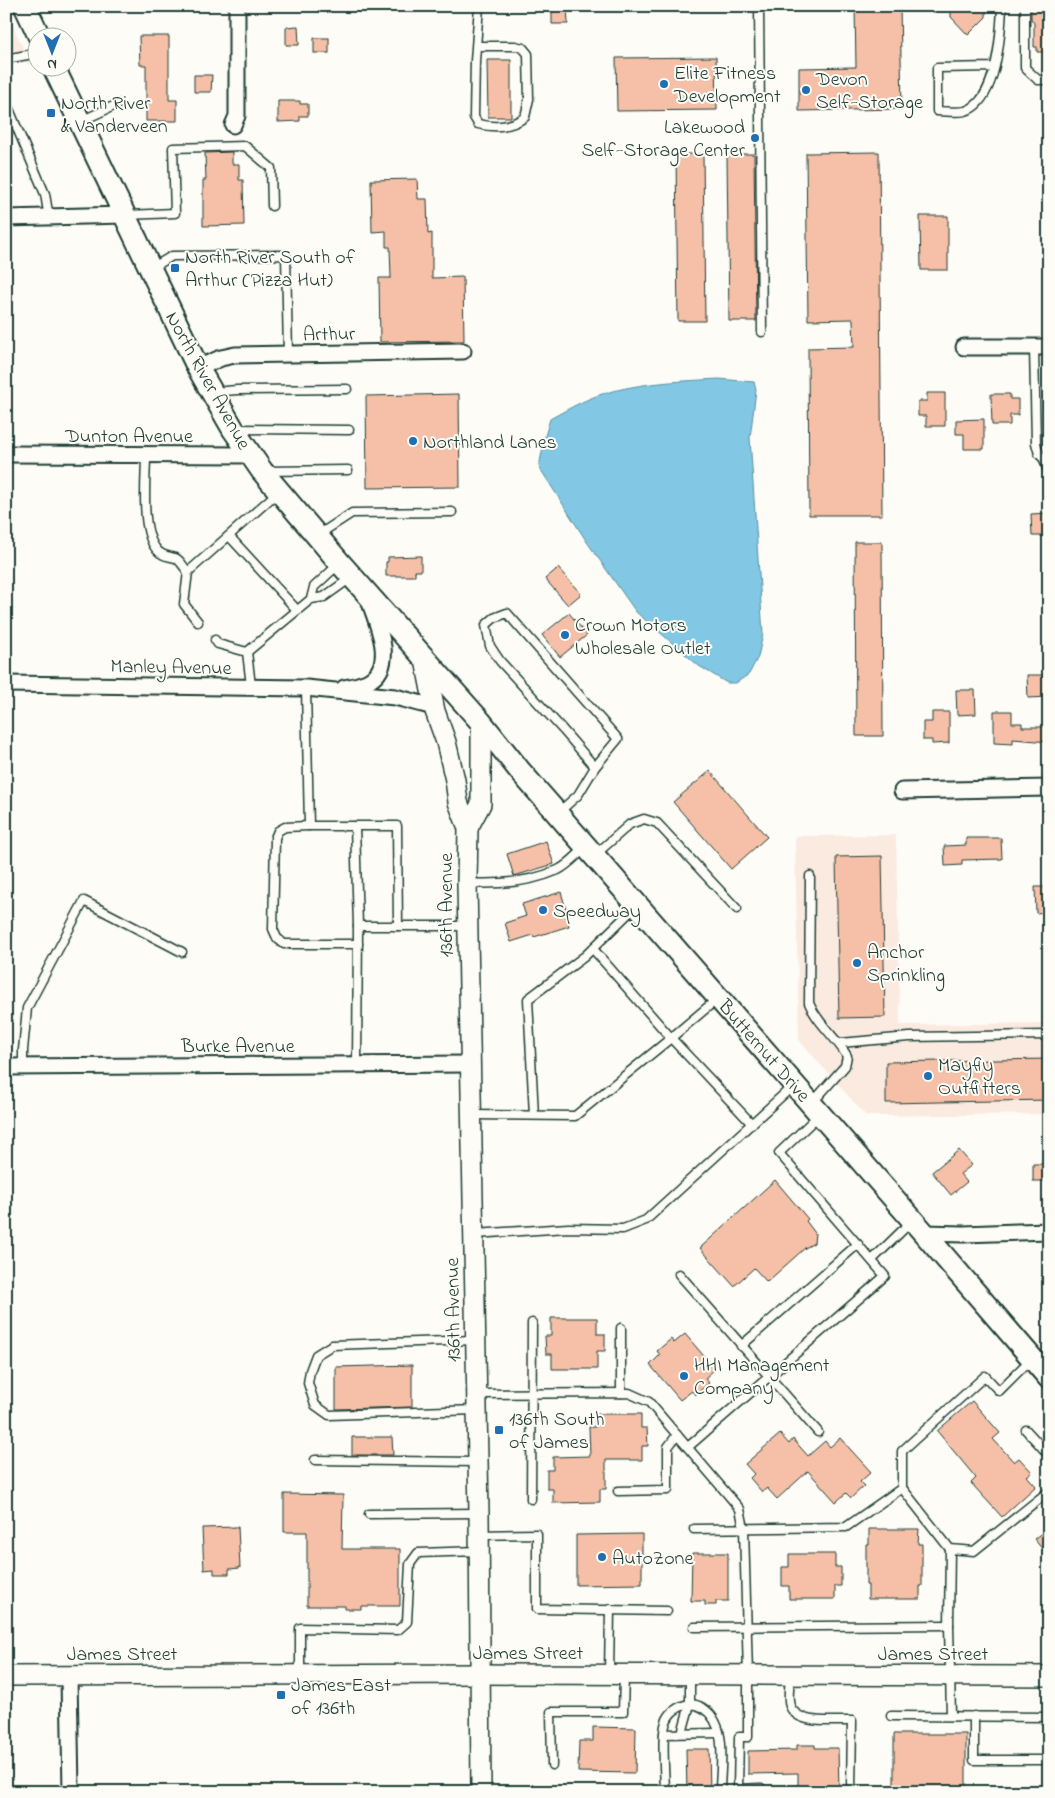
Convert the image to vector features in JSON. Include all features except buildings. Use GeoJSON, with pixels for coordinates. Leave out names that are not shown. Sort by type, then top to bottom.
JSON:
{"type":"FeatureCollection","features":[{"type":"Feature","properties":{"kind":"main road"},"geometry":{"type":"LineString","coordinates":[[25,6],[35,28]]}},
{"type":"Feature","properties":{"kind":"main road","name":"North River Avenue"},"geometry":{"type":"LineString","coordinates":[[59,78],[198,368],[233,429],[256,463],[317,536],[481,722]]}},
{"type":"Feature","properties":{"kind":"main road","name":"Butternut Drive"},"geometry":{"type":"LineString","coordinates":[[481,722],[590,851],[919,1226],[1049,1378]]}},
{"type":"Feature","properties":{"kind":"street"},"geometry":{"type":"LineString","coordinates":[[233,125],[237,116],[237,6]]}},
{"type":"Feature","properties":{"kind":"street"},"geometry":{"type":"LineString","coordinates":[[6,218],[125,215]]}},
{"type":"Feature","properties":{"kind":"street"},"geometry":{"type":"LineString","coordinates":[[964,347],[1042,347]]}},
{"type":"Feature","properties":{"kind":"street","name":"Arthur"},"geometry":{"type":"LineString","coordinates":[[198,368],[235,354],[463,351]]}},
{"type":"Feature","properties":{"kind":"street","name":"Dunton Avenue"},"geometry":{"type":"LineString","coordinates":[[6,454],[146,455],[256,463]]}},
{"type":"Feature","properties":{"kind":"street","name":"Manley Avenue"},"geometry":{"type":"LineString","coordinates":[[336,691],[368,681],[383,666],[383,644],[368,594]]}},
{"type":"Feature","properties":{"kind":"street","name":"136th Avenue"},"geometry":{"type":"LineString","coordinates":[[426,660],[434,706],[453,770],[458,802],[468,828],[466,883],[479,1513],[481,1792]]}},
{"type":"Feature","properties":{"kind":"street","name":"Manley Avenue"},"geometry":{"type":"LineString","coordinates":[[6,684],[306,688],[407,698],[434,706]]}},
{"type":"Feature","properties":{"kind":"street","name":"136th Avenue"},"geometry":{"type":"LineString","coordinates":[[468,828],[481,804],[481,722]]}},
{"type":"Feature","properties":{"kind":"street"},"geometry":{"type":"LineString","coordinates":[[902,791],[1049,788]]}},
{"type":"Feature","properties":{"kind":"street","name":"Burke Avenue"},"geometry":{"type":"LineString","coordinates":[[6,1066],[470,1064]]}},
{"type":"Feature","properties":{"kind":"street"},"geometry":{"type":"LineString","coordinates":[[919,1226],[963,1234],[1049,1231]]}},
{"type":"Feature","properties":{"kind":"street","name":"James Street"},"geometry":{"type":"LineString","coordinates":[[6,1676],[480,1674],[1049,1676]]}},
{"type":"Feature","properties":{"kind":"street"},"geometry":{"type":"LineString","coordinates":[[69,1676],[71,1792]]}},
{"type":"Feature","properties":{"kind":"lane"},"geometry":{"type":"LineString","coordinates":[[476,46],[515,46],[522,48],[528,54],[529,99],[525,118],[506,126],[486,126],[478,124],[474,117],[476,46],[479,6]]}},
{"type":"Feature","properties":{"kind":"lane"},"geometry":{"type":"LineString","coordinates":[[758,6],[762,332]]}},
{"type":"Feature","properties":{"kind":"lane"},"geometry":{"type":"LineString","coordinates":[[994,67],[937,68],[937,111],[965,111],[979,102],[989,86],[994,67],[1001,36],[1002,6]]}},
{"type":"Feature","properties":{"kind":"lane"},"geometry":{"type":"LineString","coordinates":[[1025,6],[1025,68],[1038,80],[1049,80]]}},
{"type":"Feature","properties":{"kind":"lane"},"geometry":{"type":"LineString","coordinates":[[6,56],[11,58],[28,54]]}},
{"type":"Feature","properties":{"kind":"lane"},"geometry":{"type":"LineString","coordinates":[[6,102],[45,194],[49,218]]}},
{"type":"Feature","properties":{"kind":"lane"},"geometry":{"type":"LineString","coordinates":[[80,122],[118,104]]}},
{"type":"Feature","properties":{"kind":"lane"},"geometry":{"type":"LineString","coordinates":[[125,215],[175,213],[173,148],[245,146],[272,168],[272,206]]}},
{"type":"Feature","properties":{"kind":"lane"},"geometry":{"type":"LineString","coordinates":[[150,269],[172,256],[286,255],[288,354]]}},
{"type":"Feature","properties":{"kind":"lane"},"geometry":{"type":"LineString","coordinates":[[1042,347],[1036,443],[1039,454],[1046,460],[1049,475]]}},
{"type":"Feature","properties":{"kind":"lane"},"geometry":{"type":"LineString","coordinates":[[211,393],[237,390],[347,389]]}},
{"type":"Feature","properties":{"kind":"lane"},"geometry":{"type":"LineString","coordinates":[[233,429],[348,430]]}},
{"type":"Feature","properties":{"kind":"lane"},"geometry":{"type":"LineString","coordinates":[[146,455],[146,524],[149,536],[161,554],[176,558],[188,572]]}},
{"type":"Feature","properties":{"kind":"lane"},"geometry":{"type":"LineString","coordinates":[[256,463],[348,470]]}},
{"type":"Feature","properties":{"kind":"lane"},"geometry":{"type":"LineString","coordinates":[[198,622],[184,604],[188,572],[279,490]]}},
{"type":"Feature","properties":{"kind":"lane"},"geometry":{"type":"LineString","coordinates":[[317,536],[352,513],[452,512]]}},
{"type":"Feature","properties":{"kind":"lane"},"geometry":{"type":"LineString","coordinates":[[229,536],[297,610]]}},
{"type":"Feature","properties":{"kind":"lane"},"geometry":{"type":"LineString","coordinates":[[311,599],[314,587],[346,569]]}},
{"type":"Feature","properties":{"kind":"lane"},"geometry":{"type":"LineString","coordinates":[[247,652],[311,599],[324,597],[346,569]]}},
{"type":"Feature","properties":{"kind":"lane"},"geometry":{"type":"LineString","coordinates":[[558,814],[578,795],[595,767],[618,739],[507,613],[494,618],[486,625],[490,646],[500,661],[595,767]]}},
{"type":"Feature","properties":{"kind":"lane"},"geometry":{"type":"LineString","coordinates":[[215,640],[218,644],[247,652]]}},
{"type":"Feature","properties":{"kind":"lane"},"geometry":{"type":"LineString","coordinates":[[247,652],[251,686]]}},
{"type":"Feature","properties":{"kind":"lane"},"geometry":{"type":"LineString","coordinates":[[306,688],[309,826]]}},
{"type":"Feature","properties":{"kind":"lane"},"geometry":{"type":"LineString","coordinates":[[466,883],[496,885],[515,883],[559,870],[630,824],[644,819],[657,824],[737,909]]}},
{"type":"Feature","properties":{"kind":"lane"},"geometry":{"type":"LineString","coordinates":[[355,826],[358,926],[357,1064]]}},
{"type":"Feature","properties":{"kind":"lane"},"geometry":{"type":"LineString","coordinates":[[358,944],[284,944],[277,938],[273,929],[275,838],[278,831],[285,827],[397,826],[398,926]]}},
{"type":"Feature","properties":{"kind":"lane"},"geometry":{"type":"LineString","coordinates":[[688,1447],[886,1276],[779,1153],[816,1109],[845,1066],[848,1056],[840,1043],[813,1013],[809,1003],[810,876]]}},
{"type":"Feature","properties":{"kind":"lane"},"geometry":{"type":"LineString","coordinates":[[23,1066],[27,1008],[84,901],[182,952]]}},
{"type":"Feature","properties":{"kind":"lane"},"geometry":{"type":"LineString","coordinates":[[534,1115],[528,999],[585,956],[637,904]]}},
{"type":"Feature","properties":{"kind":"lane"},"geometry":{"type":"LineString","coordinates":[[358,926],[467,926]]}},
{"type":"Feature","properties":{"kind":"lane"},"geometry":{"type":"LineString","coordinates":[[593,948],[671,1038],[752,1124]]}},
{"type":"Feature","properties":{"kind":"lane"},"geometry":{"type":"LineString","coordinates":[[471,1115],[575,1116],[718,998]]}},
{"type":"Feature","properties":{"kind":"lane"},"geometry":{"type":"LineString","coordinates":[[840,1043],[909,1037],[1049,1035]]}},
{"type":"Feature","properties":{"kind":"lane"},"geometry":{"type":"LineString","coordinates":[[473,1235],[501,1231],[568,1228],[623,1229],[646,1220],[794,1084]]}},
{"type":"Feature","properties":{"kind":"lane"},"geometry":{"type":"LineString","coordinates":[[872,1260],[919,1226]]}},
{"type":"Feature","properties":{"kind":"lane"},"geometry":{"type":"LineString","coordinates":[[741,1346],[858,1244]]}},
{"type":"Feature","properties":{"kind":"lane"},"geometry":{"type":"LineString","coordinates":[[679,1274],[818,1432]]}},
{"type":"Feature","properties":{"kind":"lane"},"geometry":{"type":"LineString","coordinates":[[531,1499],[532,1322]]}},
{"type":"Feature","properties":{"kind":"lane"},"geometry":{"type":"LineString","coordinates":[[620,1328],[620,1393]]}},
{"type":"Feature","properties":{"kind":"lane"},"geometry":{"type":"LineString","coordinates":[[475,1340],[332,1345],[316,1355],[310,1371],[308,1384],[315,1405],[330,1414],[476,1402],[532,1394],[629,1393],[649,1402],[740,1509],[744,1528],[748,1737],[739,1738],[738,1789],[761,1788]]}},
{"type":"Feature","properties":{"kind":"lane"},"geometry":{"type":"LineString","coordinates":[[951,1716],[950,1549],[902,1488],[902,1451],[985,1376],[999,1390],[1032,1358]]}},
{"type":"Feature","properties":{"kind":"lane"},"geometry":{"type":"LineString","coordinates":[[1026,1430],[1049,1455]]}},
{"type":"Feature","properties":{"kind":"lane"},"geometry":{"type":"LineString","coordinates":[[618,1491],[668,1490],[668,1447],[677,1435]]}},
{"type":"Feature","properties":{"kind":"lane"},"geometry":{"type":"LineString","coordinates":[[315,1460],[477,1462]]}},
{"type":"Feature","properties":{"kind":"lane"},"geometry":{"type":"LineString","coordinates":[[694,1528],[846,1527],[902,1488]]}},
{"type":"Feature","properties":{"kind":"lane"},"geometry":{"type":"LineString","coordinates":[[950,1549],[974,1551],[1049,1491]]}},
{"type":"Feature","properties":{"kind":"lane"},"geometry":{"type":"LineString","coordinates":[[369,1514],[479,1513]]}},
{"type":"Feature","properties":{"kind":"lane"},"geometry":{"type":"LineString","coordinates":[[300,1675],[300,1628],[398,1630],[407,1622],[410,1564],[418,1554],[479,1543],[537,1534],[537,1609],[667,1611]]}},
{"type":"Feature","properties":{"kind":"lane"},"geometry":{"type":"LineString","coordinates":[[552,1765],[551,1712],[623,1712],[616,1675],[610,1609]]}},
{"type":"Feature","properties":{"kind":"lane"},"geometry":{"type":"LineString","coordinates":[[694,1627],[949,1625]]}},
{"type":"Feature","properties":{"kind":"lane"},"geometry":{"type":"LineString","coordinates":[[682,1732],[690,1704],[690,1675]]}},
{"type":"Feature","properties":{"kind":"lane"},"geometry":{"type":"LineString","coordinates":[[790,1675],[790,1705],[798,1716],[806,1720],[852,1721],[851,1792]]}},
{"type":"Feature","properties":{"kind":"lane"},"geometry":{"type":"LineString","coordinates":[[665,1792],[664,1726],[670,1714],[682,1706],[690,1704],[701,1707],[718,1725],[720,1792]]}},
{"type":"Feature","properties":{"kind":"lane"},"geometry":{"type":"LineString","coordinates":[[891,1716],[1049,1717]]}},
{"type":"Feature","properties":{"kind":"lane"},"geometry":{"type":"LineString","coordinates":[[974,1716],[974,1760],[1049,1760]]}},
{"type":"Feature","properties":{"kind":"lane"},"geometry":{"type":"LineString","coordinates":[[664,1734],[682,1732],[719,1733]]}},
{"type":"Feature","properties":{"kind":"shaded area"},"geometry":{"type":"Polygon","coordinates":[[[6,11],[28,58],[28,64],[26,62],[6,64],[6,11]]]}},
{"type":"Feature","properties":{"kind":"shaded area"},"geometry":{"type":"Polygon","coordinates":[[[896,835],[900,1025],[1049,1023],[1049,1114],[866,1116],[799,1040],[795,836],[896,835]]]}},
{"type":"Feature","properties":{"kind":"water"},"geometry":{"type":"Polygon","coordinates":[[[719,379],[754,382],[756,390],[750,438],[763,634],[758,657],[749,674],[736,683],[727,683],[699,666],[636,612],[587,542],[539,467],[550,419],[580,403],[605,393],[626,388],[666,382],[719,379]]]}},
{"type":"Feature","properties":{"kind":"place","name":"Elite Fitness Development"},"geometry":{"type":"Point","coordinates":[664,84]}},
{"type":"Feature","properties":{"kind":"place","name":"Devon Self-Storage"},"geometry":{"type":"Point","coordinates":[806,90]}},
{"type":"Feature","properties":{"kind":"place","name":"North River & Vanderveen"},"geometry":{"type":"Point","coordinates":[51,113]}},
{"type":"Feature","properties":{"kind":"place","name":"Lakewood Self-Storage Center"},"geometry":{"type":"Point","coordinates":[755,138]}},
{"type":"Feature","properties":{"kind":"place","name":"North River South of Arthur (Pizza Hut)"},"geometry":{"type":"Point","coordinates":[175,268]}},
{"type":"Feature","properties":{"kind":"place","name":"Northland Lanes"},"geometry":{"type":"Point","coordinates":[413,441]}},
{"type":"Feature","properties":{"kind":"place","name":"Crown Motors Wholesale Outlet"},"geometry":{"type":"Point","coordinates":[565,635]}},
{"type":"Feature","properties":{"kind":"place","name":"Speedway"},"geometry":{"type":"Point","coordinates":[543,910]}},
{"type":"Feature","properties":{"kind":"place","name":"Anchor Sprinkling"},"geometry":{"type":"Point","coordinates":[857,963]}},
{"type":"Feature","properties":{"kind":"place","name":"Mayfly Outfitters"},"geometry":{"type":"Point","coordinates":[928,1076]}},
{"type":"Feature","properties":{"kind":"place","name":"HHI Management Company"},"geometry":{"type":"Point","coordinates":[684,1376]}},
{"type":"Feature","properties":{"kind":"place","name":"136th South of James"},"geometry":{"type":"Point","coordinates":[499,1430]}},
{"type":"Feature","properties":{"kind":"place","name":"AutoZone"},"geometry":{"type":"Point","coordinates":[602,1557]}},
{"type":"Feature","properties":{"kind":"place","name":"James East of 136th"},"geometry":{"type":"Point","coordinates":[281,1695]}}]}
